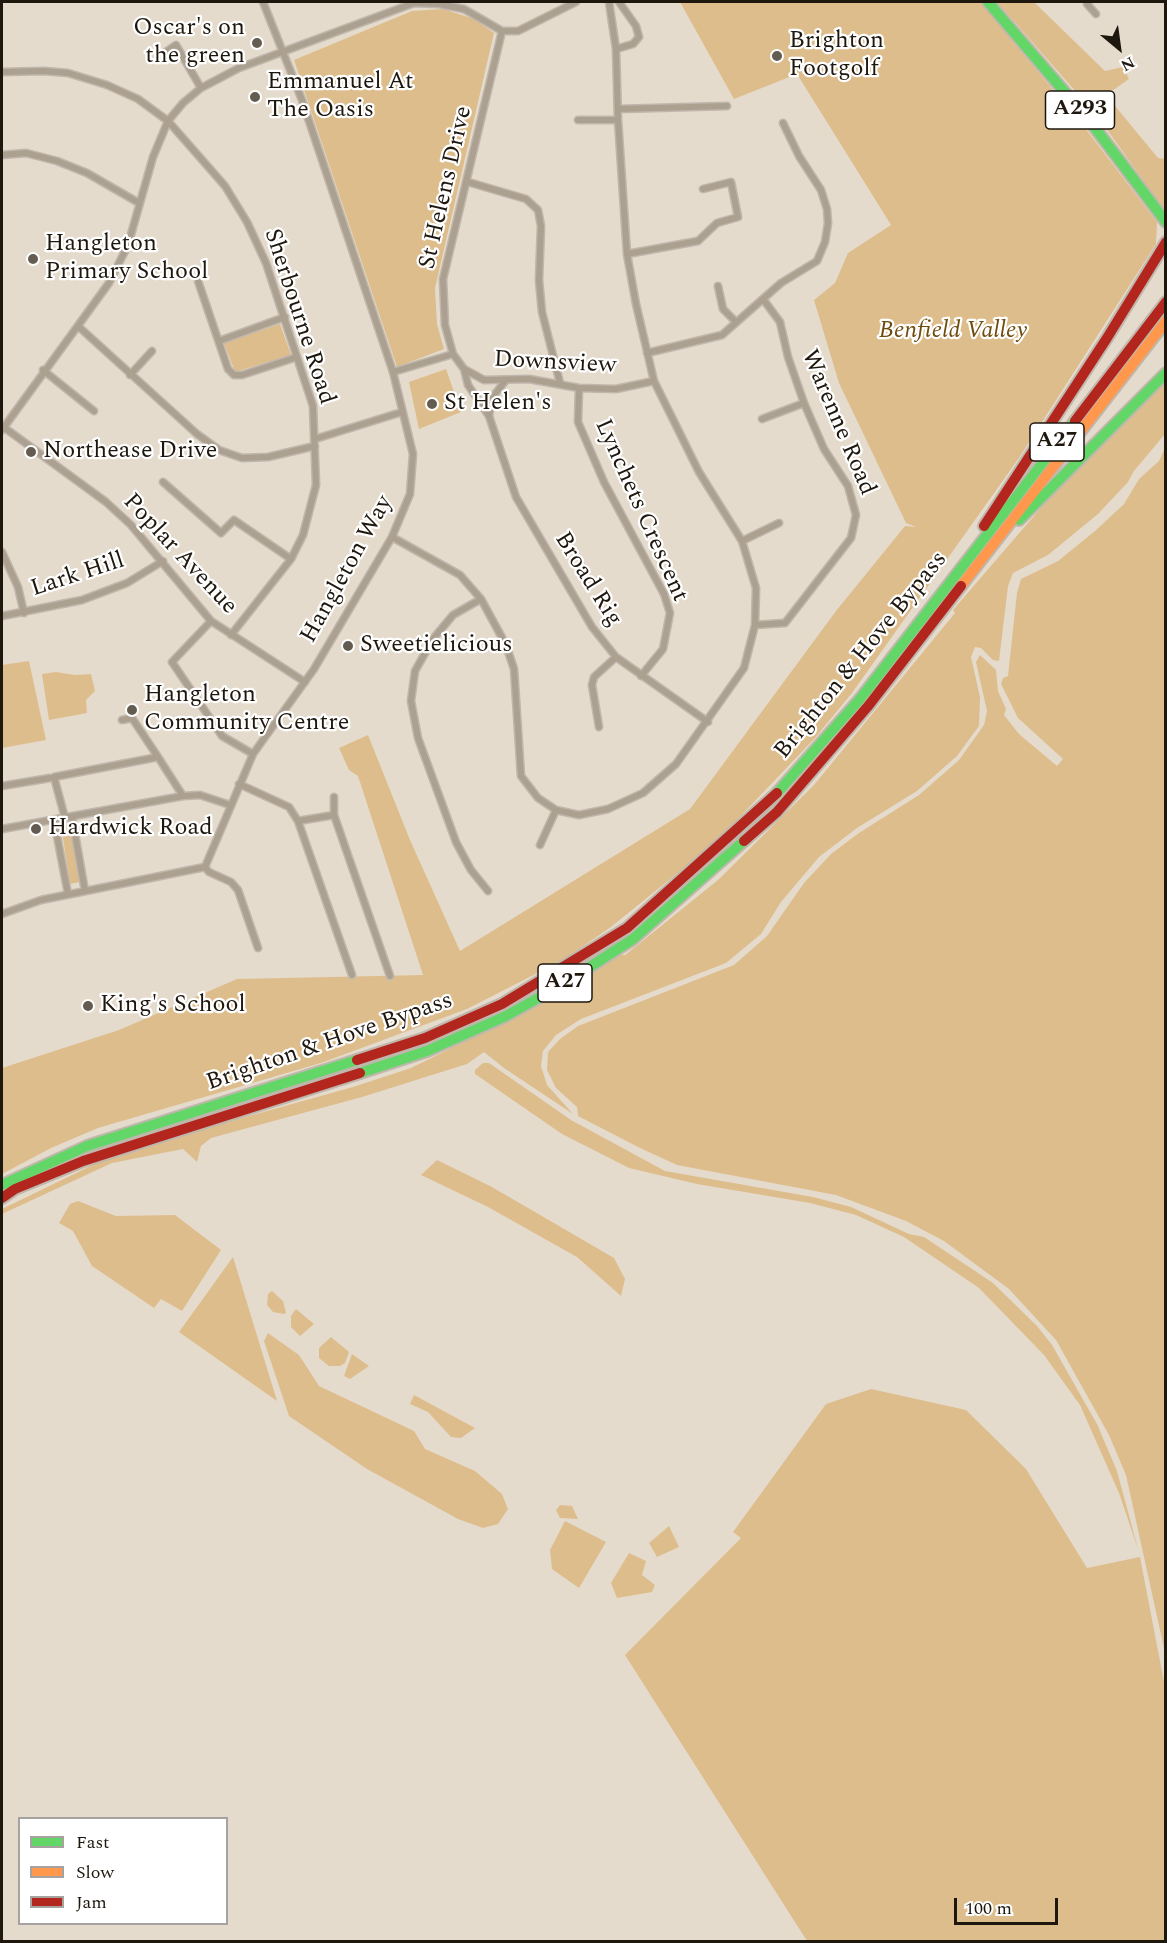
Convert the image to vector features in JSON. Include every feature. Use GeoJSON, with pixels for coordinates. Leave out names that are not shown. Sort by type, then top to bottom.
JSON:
{"type":"FeatureCollection","features":[{"type":"Feature","properties":{"kind":"highway","name":"A293"},"geometry":{"type":"LineString","coordinates":[[988,2],[1092,124],[1166,222]]}},
{"type":"Feature","properties":{"kind":"highway","name":"A27"},"geometry":{"type":"LineString","coordinates":[[948,582],[1107,338],[1166,242]]}},
{"type":"Feature","properties":{"kind":"highway","name":"Brighton & Hove Bypass"},"geometry":{"type":"LineString","coordinates":[[2,1185],[87,1146],[425,1038],[502,1004],[627,928],[769,803],[860,699],[1166,302]]}},
{"type":"Feature","properties":{"kind":"highway","name":"Brighton & Hove Bypass"},"geometry":{"type":"LineString","coordinates":[[2,1198],[15,1189],[93,1158],[428,1051],[506,1016],[565,983],[633,939],[777,812],[869,705],[1166,321]]}},
{"type":"Feature","properties":{"kind":"highway","name":"A27"},"geometry":{"type":"LineString","coordinates":[[985,555],[1166,372]]}},
{"type":"Feature","properties":{"kind":"street","name":"Hangleton Way"},"geometry":{"type":"LineString","coordinates":[[205,867],[253,754],[305,682],[392,537],[410,494],[413,471],[411,444],[393,372],[284,51],[263,2]]}},
{"type":"Feature","properties":{"kind":"street"},"geometry":{"type":"LineString","coordinates":[[2,427],[110,283],[128,245],[153,156],[168,121],[183,103],[201,88],[238,68],[414,3],[439,3],[464,9],[502,32],[518,31],[576,2]]}},
{"type":"Feature","properties":{"kind":"street"},"geometry":{"type":"LineString","coordinates":[[392,537],[460,575],[481,599],[506,645],[514,669],[521,776],[538,798],[556,810],[579,815],[608,809],[643,793],[676,764],[708,722],[744,668],[755,625],[756,588],[742,541],[699,471],[654,381],[647,353],[627,254],[618,120],[616,49],[609,2]]}},
{"type":"Feature","properties":{"kind":"street"},"geometry":{"type":"LineString","coordinates":[[616,49],[633,44],[639,37],[636,26],[619,2]]}},
{"type":"Feature","properties":{"kind":"street"},"geometry":{"type":"LineString","coordinates":[[1086,2],[1096,14]]}},
{"type":"Feature","properties":{"kind":"street","name":"St Helens Drive"},"geometry":{"type":"LineString","coordinates":[[453,354],[445,325],[443,279],[502,32]]}},
{"type":"Feature","properties":{"kind":"street"},"geometry":{"type":"LineString","coordinates":[[166,52],[176,45],[201,88]]}},
{"type":"Feature","properties":{"kind":"street","name":"Sherbourne Road"},"geometry":{"type":"LineString","coordinates":[[2,72],[44,70],[68,73],[107,85],[138,99],[168,121],[219,179],[247,222],[285,317],[313,406],[316,484],[312,509],[291,559],[231,635]]}},
{"type":"Feature","properties":{"kind":"street"},"geometry":{"type":"LineString","coordinates":[[618,109],[727,106]]}},
{"type":"Feature","properties":{"kind":"street"},"geometry":{"type":"LineString","coordinates":[[578,120],[618,120]]}},
{"type":"Feature","properties":{"kind":"street"},"geometry":{"type":"LineString","coordinates":[[647,353],[722,335],[781,283],[817,261],[825,242],[828,223],[821,190],[799,156],[783,123]]}},
{"type":"Feature","properties":{"kind":"street"},"geometry":{"type":"LineString","coordinates":[[2,155],[26,153],[57,161],[87,173],[139,203]]}},
{"type":"Feature","properties":{"kind":"street"},"geometry":{"type":"LineString","coordinates":[[468,182],[526,199],[538,210],[541,226],[539,280],[542,312],[560,383]]}},
{"type":"Feature","properties":{"kind":"street"},"geometry":{"type":"LineString","coordinates":[[627,254],[698,241],[717,223],[738,217],[731,182],[703,189]]}},
{"type":"Feature","properties":{"kind":"street"},"geometry":{"type":"LineString","coordinates":[[198,281],[228,369],[234,375],[242,375],[297,357]]}},
{"type":"Feature","properties":{"kind":"street"},"geometry":{"type":"LineString","coordinates":[[718,286],[723,309],[736,322]]}},
{"type":"Feature","properties":{"kind":"street","name":"Warenne Road"},"geometry":{"type":"LineString","coordinates":[[755,625],[785,622],[851,538],[856,515],[848,486],[824,449],[804,403],[788,357],[780,322],[763,299]]}},
{"type":"Feature","properties":{"kind":"street"},"geometry":{"type":"LineString","coordinates":[[219,341],[285,317]]}},
{"type":"Feature","properties":{"kind":"street"},"geometry":{"type":"LineString","coordinates":[[79,327],[197,435],[219,450],[242,458],[268,458],[402,412]]}},
{"type":"Feature","properties":{"kind":"street"},"geometry":{"type":"LineString","coordinates":[[130,375],[152,351]]}},
{"type":"Feature","properties":{"kind":"street"},"geometry":{"type":"LineString","coordinates":[[393,372],[453,354]]}},
{"type":"Feature","properties":{"kind":"street","name":"Downsview"},"geometry":{"type":"LineString","coordinates":[[453,354],[464,369],[484,380],[529,379],[579,388],[616,389],[654,381]]}},
{"type":"Feature","properties":{"kind":"street","name":"Broad Rig"},"geometry":{"type":"LineString","coordinates":[[464,369],[468,385],[489,416],[516,497],[592,627],[616,657],[708,722]]}},
{"type":"Feature","properties":{"kind":"street"},"geometry":{"type":"LineString","coordinates":[[44,370],[94,411]]}},
{"type":"Feature","properties":{"kind":"street"},"geometry":{"type":"LineString","coordinates":[[489,416],[492,398],[506,380]]}},
{"type":"Feature","properties":{"kind":"street","name":"Lynchets Crescent"},"geometry":{"type":"LineString","coordinates":[[579,388],[578,422],[604,482],[664,594],[670,614],[663,649],[641,676]]}},
{"type":"Feature","properties":{"kind":"street"},"geometry":{"type":"LineString","coordinates":[[762,419],[804,403]]}},
{"type":"Feature","properties":{"kind":"street","name":"Poplar Avenue"},"geometry":{"type":"LineString","coordinates":[[2,427],[106,502],[163,561],[211,621],[305,682]]}},
{"type":"Feature","properties":{"kind":"street"},"geometry":{"type":"LineString","coordinates":[[163,482],[221,533],[234,520],[291,559]]}},
{"type":"Feature","properties":{"kind":"street"},"geometry":{"type":"LineString","coordinates":[[742,541],[779,523]]}},
{"type":"Feature","properties":{"kind":"street"},"geometry":{"type":"LineString","coordinates":[[2,552],[18,587],[24,613]]}},
{"type":"Feature","properties":{"kind":"street","name":"Lark Hill"},"geometry":{"type":"LineString","coordinates":[[2,616],[82,600],[126,583],[163,561]]}},
{"type":"Feature","properties":{"kind":"street"},"geometry":{"type":"LineString","coordinates":[[481,599],[453,615],[433,639],[415,670],[411,701],[418,738],[456,842],[471,870],[488,891]]}},
{"type":"Feature","properties":{"kind":"street"},"geometry":{"type":"LineString","coordinates":[[211,621],[172,662],[222,736],[253,754]]}},
{"type":"Feature","properties":{"kind":"street"},"geometry":{"type":"LineString","coordinates":[[599,727],[592,685],[594,677],[616,657]]}},
{"type":"Feature","properties":{"kind":"street"},"geometry":{"type":"LineString","coordinates":[[122,720],[132,718],[183,796]]}},
{"type":"Feature","properties":{"kind":"street"},"geometry":{"type":"LineString","coordinates":[[85,891],[69,818],[54,777],[158,757]]}},
{"type":"Feature","properties":{"kind":"street"},"geometry":{"type":"LineString","coordinates":[[2,786],[50,777]]}},
{"type":"Feature","properties":{"kind":"street"},"geometry":{"type":"LineString","coordinates":[[239,784],[289,807],[298,822],[352,975]]}},
{"type":"Feature","properties":{"kind":"street"},"geometry":{"type":"LineString","coordinates":[[2,829],[183,796],[200,795],[230,805]]}},
{"type":"Feature","properties":{"kind":"street"},"geometry":{"type":"LineString","coordinates":[[334,797],[334,815],[390,976]]}},
{"type":"Feature","properties":{"kind":"street"},"geometry":{"type":"LineString","coordinates":[[540,845],[556,810]]}},
{"type":"Feature","properties":{"kind":"street"},"geometry":{"type":"LineString","coordinates":[[298,822],[334,815]]}},
{"type":"Feature","properties":{"kind":"street"},"geometry":{"type":"LineString","coordinates":[[54,820],[68,894]]}},
{"type":"Feature","properties":{"kind":"street"},"geometry":{"type":"LineString","coordinates":[[2,914],[41,900],[205,867],[208,872],[231,882],[238,890],[258,948]]}},
{"type":"Feature","properties":{"kind":"green space","name":"Benfield Valley"},"geometry":{"type":"Polygon","coordinates":[[[680,2],[980,2],[1085,128],[1157,222],[1156,244],[1019,458],[852,693],[815,738],[716,842],[611,927],[563,960],[467,1009],[321,1063],[98,1128],[51,1148],[2,1174],[2,1068],[119,1030],[237,979],[423,975],[358,776],[349,770],[339,748],[368,735],[410,840],[460,951],[690,809],[836,611],[905,526],[916,527],[906,523],[839,383],[814,300],[835,283],[848,253],[891,225],[797,74],[734,99],[680,2]]]}},
{"type":"Feature","properties":{"kind":"green space"},"geometry":{"type":"Polygon","coordinates":[[[997,2],[1034,2],[1105,71],[1123,67],[1129,79],[1106,95],[1158,158],[1165,159],[1165,211],[1098,117],[997,2]]]}},
{"type":"Feature","properties":{"kind":"green space"},"geometry":{"type":"Polygon","coordinates":[[[443,9],[474,19],[494,33],[435,288],[437,324],[444,349],[397,367],[294,60],[412,11],[443,9]]]}},
{"type":"Feature","properties":{"kind":"green space"},"geometry":{"type":"Polygon","coordinates":[[[280,324],[291,355],[235,372],[224,343],[280,324]]]}},
{"type":"Feature","properties":{"kind":"green space"},"geometry":{"type":"Polygon","coordinates":[[[446,369],[461,412],[419,429],[409,382],[446,369]]]}},
{"type":"Feature","properties":{"kind":"green space"},"geometry":{"type":"Polygon","coordinates":[[[1165,377],[1165,434],[1134,471],[1128,482],[1098,514],[1048,555],[1013,573],[1008,586],[999,661],[993,660],[981,648],[975,647],[971,657],[980,697],[979,726],[957,756],[917,791],[857,828],[819,857],[781,902],[761,934],[726,963],[581,1019],[556,1035],[543,1051],[541,1066],[547,1085],[573,1114],[484,1052],[467,1064],[362,1097],[211,1138],[201,1146],[197,1162],[183,1149],[112,1163],[2,1214],[2,1209],[105,1159],[145,1145],[353,1087],[411,1068],[544,1002],[619,955],[625,955],[718,880],[814,785],[955,613],[953,610],[1071,473],[1165,377]]]}},
{"type":"Feature","properties":{"kind":"green space"},"geometry":{"type":"Polygon","coordinates":[[[1165,448],[1165,1653],[1126,1475],[1109,1435],[1056,1340],[1009,1289],[944,1241],[906,1221],[836,1195],[677,1165],[640,1148],[578,1116],[577,1107],[556,1088],[547,1070],[548,1052],[560,1039],[578,1026],[734,965],[767,936],[804,883],[831,854],[859,833],[919,795],[959,760],[984,725],[987,711],[976,662],[980,655],[996,670],[998,691],[1006,709],[1004,715],[1019,734],[1057,766],[1063,759],[1018,718],[1001,684],[1003,678],[1008,676],[1017,593],[1021,579],[1058,561],[1095,531],[1124,504],[1139,479],[1159,461],[1165,448]]]}},
{"type":"Feature","properties":{"kind":"green space"},"geometry":{"type":"Polygon","coordinates":[[[29,661],[46,740],[2,748],[2,665],[29,661]]]}},
{"type":"Feature","properties":{"kind":"green space"},"geometry":{"type":"Polygon","coordinates":[[[56,672],[75,675],[91,674],[95,691],[86,700],[87,713],[49,720],[42,674],[56,672]]]}},
{"type":"Feature","properties":{"kind":"green space"},"geometry":{"type":"Polygon","coordinates":[[[70,823],[80,882],[70,884],[61,825],[70,823]]]}},
{"type":"Feature","properties":{"kind":"green space"},"geometry":{"type":"Polygon","coordinates":[[[483,1063],[489,1063],[571,1120],[665,1171],[813,1197],[851,1207],[909,1234],[924,1237],[993,1283],[1037,1326],[1052,1345],[1097,1424],[1117,1471],[1138,1549],[1119,1493],[1080,1405],[1044,1355],[979,1288],[904,1237],[856,1215],[810,1203],[697,1184],[629,1168],[562,1134],[475,1074],[475,1070],[483,1063]]]}},
{"type":"Feature","properties":{"kind":"green space"},"geometry":{"type":"Polygon","coordinates":[[[437,1160],[492,1187],[614,1258],[625,1279],[621,1296],[577,1257],[488,1207],[421,1175],[437,1160]]]}},
{"type":"Feature","properties":{"kind":"green space"},"geometry":{"type":"Polygon","coordinates":[[[78,1201],[116,1216],[175,1215],[221,1250],[182,1311],[161,1299],[154,1308],[92,1266],[73,1231],[59,1223],[70,1204],[78,1201]]]}},
{"type":"Feature","properties":{"kind":"green space"},"geometry":{"type":"Polygon","coordinates":[[[233,1257],[277,1401],[179,1332],[233,1257]]]}},
{"type":"Feature","properties":{"kind":"green space"},"geometry":{"type":"Polygon","coordinates":[[[272,1291],[283,1301],[286,1313],[273,1312],[267,1305],[268,1294],[272,1291]]]}},
{"type":"Feature","properties":{"kind":"green space"},"geometry":{"type":"Polygon","coordinates":[[[296,1309],[314,1324],[300,1336],[291,1327],[291,1316],[296,1309]]]}},
{"type":"Feature","properties":{"kind":"green space"},"geometry":{"type":"Polygon","coordinates":[[[268,1333],[299,1355],[319,1386],[414,1431],[425,1449],[475,1471],[502,1494],[508,1509],[498,1524],[483,1528],[458,1519],[367,1469],[289,1416],[264,1341],[268,1333]]]}},
{"type":"Feature","properties":{"kind":"green space"},"geometry":{"type":"Polygon","coordinates":[[[331,1337],[349,1352],[345,1363],[340,1366],[329,1366],[319,1358],[319,1348],[331,1337]]]}},
{"type":"Feature","properties":{"kind":"green space"},"geometry":{"type":"Polygon","coordinates":[[[352,1354],[369,1366],[350,1379],[344,1376],[352,1354]]]}},
{"type":"Feature","properties":{"kind":"green space"},"geometry":{"type":"Polygon","coordinates":[[[871,1389],[966,1410],[1026,1469],[1087,1568],[1140,1557],[1165,1687],[1165,1941],[807,1941],[625,1655],[741,1538],[733,1532],[826,1404],[871,1389]]]}},
{"type":"Feature","properties":{"kind":"green space"},"geometry":{"type":"Polygon","coordinates":[[[414,1395],[475,1428],[461,1438],[451,1437],[428,1412],[410,1404],[414,1395]]]}},
{"type":"Feature","properties":{"kind":"green space"},"geometry":{"type":"Polygon","coordinates":[[[560,1505],[572,1506],[578,1519],[560,1518],[556,1510],[560,1505]]]}},
{"type":"Feature","properties":{"kind":"green space"},"geometry":{"type":"Polygon","coordinates":[[[565,1521],[606,1542],[579,1588],[552,1569],[550,1550],[565,1521]]]}},
{"type":"Feature","properties":{"kind":"green space"},"geometry":{"type":"Polygon","coordinates":[[[669,1526],[679,1547],[657,1557],[649,1543],[669,1526]]]}},
{"type":"Feature","properties":{"kind":"green space"},"geometry":{"type":"Polygon","coordinates":[[[629,1553],[646,1561],[642,1575],[655,1585],[652,1592],[617,1598],[611,1583],[629,1553]]]}},
{"type":"Feature","properties":{"kind":"traffic: fast"},"geometry":{"type":"LineString","coordinates":[[988,2],[1092,124],[1166,222]]}},
{"type":"Feature","properties":{"kind":"traffic: fast"},"geometry":{"type":"LineString","coordinates":[[1019,520],[1166,373]]}},
{"type":"Feature","properties":{"kind":"traffic: fast"},"geometry":{"type":"LineString","coordinates":[[777,793],[860,699],[1075,421]]}},
{"type":"Feature","properties":{"kind":"traffic: fast"},"geometry":{"type":"LineString","coordinates":[[360,1073],[427,1051],[506,1016],[565,983],[633,939],[744,841]]}},
{"type":"Feature","properties":{"kind":"traffic: fast"},"geometry":{"type":"LineString","coordinates":[[2,1185],[87,1146],[357,1060]]}},
{"type":"Feature","properties":{"kind":"traffic: slow"},"geometry":{"type":"LineString","coordinates":[[961,586],[1166,321]]}},
{"type":"Feature","properties":{"kind":"traffic: jam"},"geometry":{"type":"LineString","coordinates":[[984,526],[1107,338],[1166,242]]}},
{"type":"Feature","properties":{"kind":"traffic: jam"},"geometry":{"type":"LineString","coordinates":[[1075,421],[1166,302]]}},
{"type":"Feature","properties":{"kind":"traffic: jam"},"geometry":{"type":"LineString","coordinates":[[744,841],[777,812],[869,705],[961,586]]}},
{"type":"Feature","properties":{"kind":"traffic: jam"},"geometry":{"type":"LineString","coordinates":[[357,1060],[425,1038],[502,1004],[627,928],[777,793]]}},
{"type":"Feature","properties":{"kind":"traffic: jam"},"geometry":{"type":"LineString","coordinates":[[2,1198],[15,1189],[83,1161],[360,1073]]}},
{"type":"Feature","properties":{"kind":"place","name":"Oscar's on the green"},"geometry":{"type":"Point","coordinates":[257,43]}},
{"type":"Feature","properties":{"kind":"place","name":"Brighton Footgolf"},"geometry":{"type":"Point","coordinates":[777,56]}},
{"type":"Feature","properties":{"kind":"place","name":"Emmanuel At The Oasis"},"geometry":{"type":"Point","coordinates":[255,97]}},
{"type":"Feature","properties":{"kind":"place","name":"Hangleton Primary School"},"geometry":{"type":"Point","coordinates":[33,259]}},
{"type":"Feature","properties":{"kind":"place","name":"St Helen's"},"geometry":{"type":"Point","coordinates":[432,404]}},
{"type":"Feature","properties":{"kind":"place","name":"Northease Drive"},"geometry":{"type":"Point","coordinates":[31,452]}},
{"type":"Feature","properties":{"kind":"place","name":"Sweetielicious"},"geometry":{"type":"Point","coordinates":[348,646]}},
{"type":"Feature","properties":{"kind":"place","name":"Hangleton Community Centre"},"geometry":{"type":"Point","coordinates":[132,710]}},
{"type":"Feature","properties":{"kind":"place","name":"Hardwick Road"},"geometry":{"type":"Point","coordinates":[36,829]}},
{"type":"Feature","properties":{"kind":"place","name":"King's School"},"geometry":{"type":"Point","coordinates":[88,1006]}}]}
